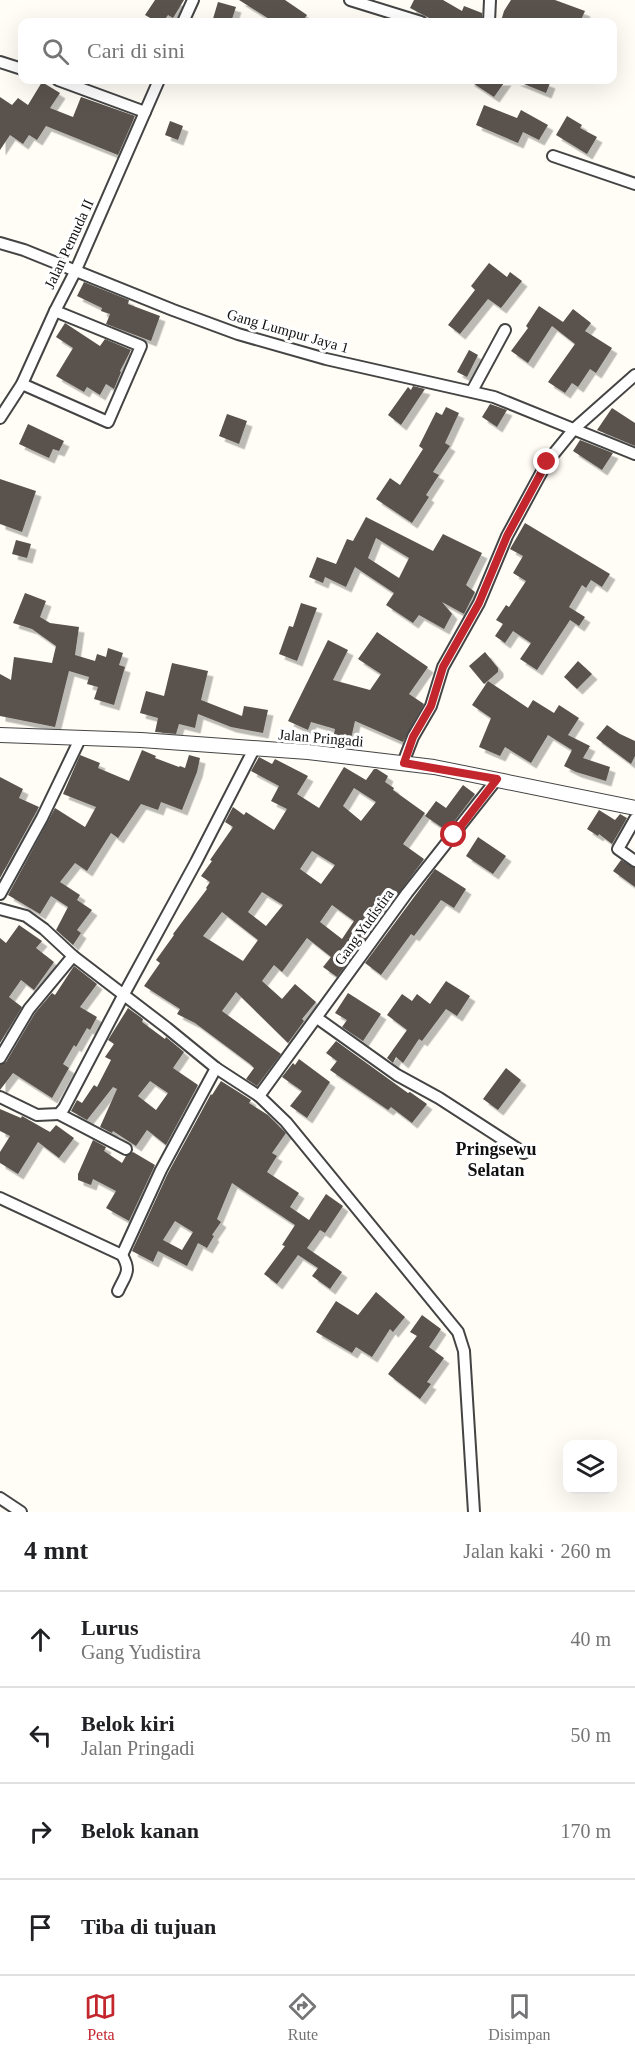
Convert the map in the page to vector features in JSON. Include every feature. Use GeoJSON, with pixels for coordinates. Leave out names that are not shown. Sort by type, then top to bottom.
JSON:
{"type":"FeatureCollection","features":[{"type":"Feature","properties":{"kind":"street"},"geometry":{"type":"LineString","coordinates":[[185,18],[193,0]]}},
{"type":"Feature","properties":{"kind":"street"},"geometry":{"type":"LineString","coordinates":[[350,0],[408,18]]}},
{"type":"Feature","properties":{"kind":"street"},"geometry":{"type":"LineString","coordinates":[[489,18],[490,0]]}},
{"type":"Feature","properties":{"kind":"street"},"geometry":{"type":"LineString","coordinates":[[0,62],[18,68]]}},
{"type":"Feature","properties":{"kind":"street"},"geometry":{"type":"LineString","coordinates":[[69,84],[145,112]]}},
{"type":"Feature","properties":{"kind":"street","name":"Jalan Pemuda II"},"geometry":{"type":"LineString","coordinates":[[0,418],[22,384],[75,272],[157,84]]}},
{"type":"Feature","properties":{"kind":"street"},"geometry":{"type":"LineString","coordinates":[[553,156],[635,184]]}},
{"type":"Feature","properties":{"kind":"street","name":"Gang Lumpur Jaya 1"},"geometry":{"type":"LineString","coordinates":[[0,243],[24,250],[75,272],[238,334],[326,359],[494,397],[635,454]]}},
{"type":"Feature","properties":{"kind":"street"},"geometry":{"type":"LineString","coordinates":[[22,384],[108,422],[141,345],[55,311]]}},
{"type":"Feature","properties":{"kind":"street"},"geometry":{"type":"LineString","coordinates":[[472,391],[505,330]]}},
{"type":"Feature","properties":{"kind":"street"},"geometry":{"type":"LineString","coordinates":[[404,763],[413,737],[431,706],[443,667],[479,603],[507,536],[547,462],[574,429],[635,375]]}},
{"type":"Feature","properties":{"kind":"street","name":"Jalan Pringadi"},"geometry":{"type":"LineString","coordinates":[[0,735],[141,740],[308,752],[404,763],[497,779],[635,808]]}},
{"type":"Feature","properties":{"kind":"street"},"geometry":{"type":"LineString","coordinates":[[0,894],[42,818],[80,739]]}},
{"type":"Feature","properties":{"kind":"street"},"geometry":{"type":"LineString","coordinates":[[59,1114],[191,872],[254,749]]}},
{"type":"Feature","properties":{"kind":"street","name":"Gang Yudistira"},"geometry":{"type":"LineString","coordinates":[[259,1096],[407,894],[497,779]]}},
{"type":"Feature","properties":{"kind":"street"},"geometry":{"type":"LineString","coordinates":[[635,819],[618,849],[635,861]]}},
{"type":"Feature","properties":{"kind":"street"},"geometry":{"type":"LineString","coordinates":[[0,909],[26,916],[73,956],[216,1068],[259,1096],[286,1122],[458,1332],[464,1351],[474,1512]]}},
{"type":"Feature","properties":{"kind":"street"},"geometry":{"type":"LineString","coordinates":[[0,1058],[29,1009],[73,956]]}},
{"type":"Feature","properties":{"kind":"street"},"geometry":{"type":"LineString","coordinates":[[317,1018],[397,1075],[439,1098],[524,1153]]}},
{"type":"Feature","properties":{"kind":"street"},"geometry":{"type":"LineString","coordinates":[[122,1255],[166,1161],[216,1068]]}},
{"type":"Feature","properties":{"kind":"street"},"geometry":{"type":"LineString","coordinates":[[0,1097],[37,1115],[59,1114],[126,1149]]}},
{"type":"Feature","properties":{"kind":"street"},"geometry":{"type":"LineString","coordinates":[[0,1198],[122,1255],[128,1269],[118,1291]]}},
{"type":"Feature","properties":{"kind":"street"},"geometry":{"type":"LineString","coordinates":[[4,1504],[21,1512]]}},
{"type":"Feature","properties":{"kind":"building"},"geometry":{"type":"Polygon","coordinates":[[[155,0],[184,0],[173,18],[168,15],[166,18],[150,18],[145,15],[155,0]]]}},
{"type":"Feature","properties":{"kind":"building"},"geometry":{"type":"Polygon","coordinates":[[[239,0],[285,0],[307,15],[305,18],[268,18],[239,0]]]}},
{"type":"Feature","properties":{"kind":"building"},"geometry":{"type":"Polygon","coordinates":[[[414,0],[443,0],[462,11],[464,6],[482,13],[482,18],[429,18],[410,8],[414,0]]]}},
{"type":"Feature","properties":{"kind":"building"},"geometry":{"type":"Polygon","coordinates":[[[511,0],[555,0],[585,11],[582,18],[502,18],[511,0]]]}},
{"type":"Feature","properties":{"kind":"building"},"geometry":{"type":"Polygon","coordinates":[[[218,2],[236,7],[232,18],[213,18],[218,2]]]}},
{"type":"Feature","properties":{"kind":"building"},"geometry":{"type":"Polygon","coordinates":[[[41,84],[45,84],[60,93],[50,108],[73,117],[81,97],[135,116],[118,155],[46,126],[37,140],[29,135],[23,144],[10,135],[0,150],[0,97],[12,105],[18,98],[28,105],[41,84]]]}},
{"type":"Feature","properties":{"kind":"building"},"geometry":{"type":"Polygon","coordinates":[[[474,84],[503,84],[494,97],[474,84]]]}},
{"type":"Feature","properties":{"kind":"building"},"geometry":{"type":"Polygon","coordinates":[[[524,84],[550,84],[546,93],[524,84]]]}},
{"type":"Feature","properties":{"kind":"building"},"geometry":{"type":"Polygon","coordinates":[[[484,105],[517,118],[521,110],[548,125],[539,140],[523,132],[518,143],[476,125],[484,105]]]}},
{"type":"Feature","properties":{"kind":"building"},"geometry":{"type":"Polygon","coordinates":[[[567,116],[582,125],[580,128],[597,137],[587,154],[556,135],[567,116]]]}},
{"type":"Feature","properties":{"kind":"building"},"geometry":{"type":"Polygon","coordinates":[[[170,121],[183,126],[178,140],[165,135],[170,121]]]}},
{"type":"Feature","properties":{"kind":"building"},"geometry":{"type":"Polygon","coordinates":[[[489,263],[507,277],[510,272],[522,281],[501,308],[488,299],[460,334],[448,325],[475,290],[471,286],[489,263]]]}},
{"type":"Feature","properties":{"kind":"building"},"geometry":{"type":"Polygon","coordinates":[[[84,282],[129,300],[128,304],[160,316],[151,341],[106,324],[110,314],[77,296],[84,282]]]}},
{"type":"Feature","properties":{"kind":"building"},"geometry":{"type":"Polygon","coordinates":[[[539,306],[563,322],[573,309],[591,323],[585,331],[612,348],[596,373],[590,369],[578,387],[572,383],[565,393],[548,382],[575,344],[552,326],[528,363],[511,351],[528,328],[526,326],[539,306]]]}},
{"type":"Feature","properties":{"kind":"building"},"geometry":{"type":"Polygon","coordinates":[[[65,323],[100,346],[105,339],[131,350],[114,389],[106,384],[100,395],[87,387],[84,392],[56,376],[73,348],[56,337],[65,323]]]}},
{"type":"Feature","properties":{"kind":"building"},"geometry":{"type":"Polygon","coordinates":[[[469,350],[478,355],[467,377],[457,372],[469,350]]]}},
{"type":"Feature","properties":{"kind":"building"},"geometry":{"type":"Polygon","coordinates":[[[413,386],[425,389],[401,425],[388,415],[408,387],[411,390],[413,386]]]}},
{"type":"Feature","properties":{"kind":"building"},"geometry":{"type":"Polygon","coordinates":[[[490,404],[507,410],[497,427],[482,417],[490,404]]]}},
{"type":"Feature","properties":{"kind":"building"},"geometry":{"type":"Polygon","coordinates":[[[446,407],[459,413],[445,443],[450,446],[433,472],[439,475],[426,495],[429,497],[412,523],[376,499],[390,478],[400,485],[423,449],[419,446],[436,412],[442,415],[446,407]]]}},
{"type":"Feature","properties":{"kind":"building"},"geometry":{"type":"Polygon","coordinates":[[[612,408],[635,423],[635,446],[597,430],[612,408]]]}},
{"type":"Feature","properties":{"kind":"building"},"geometry":{"type":"Polygon","coordinates":[[[227,414],[247,421],[239,444],[219,436],[227,414]]]}},
{"type":"Feature","properties":{"kind":"building"},"geometry":{"type":"Polygon","coordinates":[[[28,424],[64,441],[59,451],[53,449],[49,458],[19,444],[28,424]]]}},
{"type":"Feature","properties":{"kind":"building"},"geometry":{"type":"Polygon","coordinates":[[[580,440],[613,453],[602,470],[573,451],[580,440]]]}},
{"type":"Feature","properties":{"kind":"building"},"geometry":{"type":"Polygon","coordinates":[[[0,479],[36,491],[22,532],[0,524],[0,479]]]}},
{"type":"Feature","properties":{"kind":"building"},"geometry":{"type":"Polygon","coordinates":[[[366,517],[433,551],[443,534],[482,553],[466,585],[475,592],[464,614],[442,602],[452,614],[444,629],[419,615],[413,623],[386,605],[394,593],[355,567],[346,587],[325,577],[323,583],[309,577],[317,557],[336,564],[347,539],[353,541],[366,517]],[[376,538],[368,558],[399,578],[409,558],[376,538]]]}},
{"type":"Feature","properties":{"kind":"building"},"geometry":{"type":"Polygon","coordinates":[[[525,523],[610,574],[602,587],[591,580],[586,588],[582,585],[569,607],[585,617],[579,626],[570,620],[537,670],[520,659],[531,643],[513,631],[505,643],[495,636],[503,624],[496,620],[506,605],[509,607],[526,581],[513,573],[523,556],[510,549],[525,523]]]}},
{"type":"Feature","properties":{"kind":"building"},"geometry":{"type":"Polygon","coordinates":[[[16,540],[31,544],[27,558],[12,554],[16,540]]]}},
{"type":"Feature","properties":{"kind":"building"},"geometry":{"type":"Polygon","coordinates":[[[25,593],[46,601],[40,617],[50,623],[79,627],[75,655],[95,661],[97,654],[106,657],[108,648],[123,653],[119,665],[125,667],[114,705],[94,699],[98,687],[87,684],[89,677],[69,671],[55,727],[0,716],[0,674],[11,680],[14,657],[52,663],[56,646],[32,629],[13,623],[25,593]]]}},
{"type":"Feature","properties":{"kind":"building"},"geometry":{"type":"Polygon","coordinates":[[[301,603],[317,608],[297,661],[279,654],[289,626],[293,627],[301,603]]]}},
{"type":"Feature","properties":{"kind":"building"},"geometry":{"type":"Polygon","coordinates":[[[377,632],[428,667],[409,694],[424,704],[403,742],[355,721],[350,743],[333,739],[335,729],[311,722],[308,730],[288,721],[328,640],[348,650],[333,680],[370,690],[381,674],[358,659],[377,632]]]}},
{"type":"Feature","properties":{"kind":"building"},"geometry":{"type":"Polygon","coordinates":[[[485,652],[498,668],[498,672],[484,684],[469,666],[485,652]]]}},
{"type":"Feature","properties":{"kind":"building"},"geometry":{"type":"Polygon","coordinates":[[[578,661],[592,674],[577,689],[564,677],[578,661]]]}},
{"type":"Feature","properties":{"kind":"building"},"geometry":{"type":"Polygon","coordinates":[[[172,663],[208,671],[201,700],[242,716],[244,706],[268,710],[263,733],[231,727],[198,714],[195,728],[179,724],[176,734],[155,732],[158,718],[140,713],[146,691],[164,696],[172,663]]]}},
{"type":"Feature","properties":{"kind":"building"},"geometry":{"type":"Polygon","coordinates":[[[488,681],[528,708],[533,700],[554,713],[559,705],[579,718],[568,735],[590,746],[583,758],[610,767],[606,781],[564,766],[572,750],[548,735],[531,763],[505,747],[500,756],[479,747],[491,718],[472,705],[488,681]]]}},
{"type":"Feature","properties":{"kind":"building"},"geometry":{"type":"Polygon","coordinates":[[[607,725],[635,741],[635,756],[631,764],[596,738],[607,725]]]}},
{"type":"Feature","properties":{"kind":"building"},"geometry":{"type":"Polygon","coordinates":[[[142,750],[156,756],[155,758],[185,768],[189,755],[200,758],[197,772],[182,810],[161,802],[158,810],[141,804],[118,838],[111,833],[87,871],[75,863],[60,882],[80,895],[77,900],[92,910],[77,930],[81,933],[73,945],[56,930],[68,907],[51,896],[40,914],[8,895],[55,808],[85,827],[96,807],[63,794],[80,755],[100,763],[98,768],[129,781],[142,750]]]}},
{"type":"Feature","properties":{"kind":"building"},"geometry":{"type":"Polygon","coordinates":[[[259,757],[272,764],[275,759],[308,776],[297,794],[319,808],[344,767],[366,780],[374,769],[377,769],[388,776],[385,782],[394,788],[393,790],[425,813],[403,844],[424,859],[337,977],[323,967],[331,957],[307,938],[282,972],[274,965],[262,981],[282,999],[295,984],[316,1002],[302,1019],[304,1021],[288,1043],[236,992],[222,1011],[281,1054],[257,1086],[246,1079],[254,1068],[250,1064],[195,1023],[177,1014],[180,1009],[144,986],[160,963],[156,960],[207,889],[210,882],[201,876],[233,827],[225,822],[233,807],[244,815],[246,812],[274,830],[287,809],[271,801],[279,786],[251,771],[259,757]],[[354,788],[343,806],[361,821],[376,802],[354,788]],[[312,851],[300,869],[321,884],[335,865],[312,851]],[[262,892],[248,912],[266,926],[283,905],[262,892]],[[332,905],[320,922],[342,939],[354,921],[332,905]],[[222,912],[203,936],[243,961],[258,940],[222,912]]]}},
{"type":"Feature","properties":{"kind":"building"},"geometry":{"type":"Polygon","coordinates":[[[0,777],[23,789],[19,798],[39,807],[0,878],[0,777]]]}},
{"type":"Feature","properties":{"kind":"building"},"geometry":{"type":"Polygon","coordinates":[[[463,785],[475,794],[447,831],[425,816],[436,801],[446,808],[463,785]]]}},
{"type":"Feature","properties":{"kind":"building"},"geometry":{"type":"Polygon","coordinates":[[[599,810],[615,820],[620,814],[627,818],[612,844],[599,834],[598,836],[587,829],[599,810]]]}},
{"type":"Feature","properties":{"kind":"building"},"geometry":{"type":"Polygon","coordinates":[[[478,837],[506,856],[493,874],[466,856],[478,837]]]}},
{"type":"Feature","properties":{"kind":"building"},"geometry":{"type":"Polygon","coordinates":[[[621,860],[635,868],[635,887],[613,871],[621,860]]]}},
{"type":"Feature","properties":{"kind":"building"},"geometry":{"type":"Polygon","coordinates":[[[435,869],[466,889],[454,908],[441,900],[414,936],[411,934],[381,975],[365,963],[435,869]]]}},
{"type":"Feature","properties":{"kind":"building"},"geometry":{"type":"Polygon","coordinates":[[[19,925],[42,941],[36,948],[54,962],[34,990],[21,980],[9,997],[22,1007],[0,1043],[0,938],[6,943],[19,925]]]}},
{"type":"Feature","properties":{"kind":"building"},"geometry":{"type":"Polygon","coordinates":[[[74,966],[97,984],[80,1007],[97,1017],[90,1030],[87,1028],[76,1047],[74,1045],[63,1064],[69,1068],[52,1098],[13,1073],[0,1090],[0,1065],[6,1062],[35,1013],[52,993],[55,995],[74,966]]]}},
{"type":"Feature","properties":{"kind":"building"},"geometry":{"type":"Polygon","coordinates":[[[446,981],[470,996],[457,1016],[446,1009],[422,1041],[419,1039],[403,1063],[396,1057],[393,1063],[387,1058],[407,1030],[387,1015],[402,994],[412,1001],[417,994],[430,1004],[446,981]]]}},
{"type":"Feature","properties":{"kind":"building"},"geometry":{"type":"Polygon","coordinates":[[[348,993],[381,1014],[363,1041],[342,1027],[347,1020],[335,1013],[348,993]]]}},
{"type":"Feature","properties":{"kind":"building"},"geometry":{"type":"Polygon","coordinates":[[[128,1008],[143,1019],[142,1022],[184,1052],[173,1068],[198,1085],[166,1145],[147,1130],[136,1146],[113,1131],[112,1133],[100,1127],[117,1089],[113,1087],[87,1120],[71,1111],[77,1100],[82,1103],[94,1085],[97,1087],[111,1060],[105,1057],[114,1044],[108,1040],[128,1008]],[[150,1081],[138,1096],[156,1110],[168,1093],[150,1081]]]}},
{"type":"Feature","properties":{"kind":"building"},"geometry":{"type":"Polygon","coordinates":[[[336,1041],[427,1104],[412,1123],[391,1107],[388,1110],[330,1070],[337,1061],[326,1053],[336,1041]]]}},
{"type":"Feature","properties":{"kind":"building"},"geometry":{"type":"Polygon","coordinates":[[[299,1059],[330,1082],[307,1118],[290,1106],[302,1091],[282,1077],[299,1059]]]}},
{"type":"Feature","properties":{"kind":"building"},"geometry":{"type":"Polygon","coordinates":[[[506,1068],[521,1080],[498,1110],[483,1099],[506,1068]]]}},
{"type":"Feature","properties":{"kind":"building"},"geometry":{"type":"Polygon","coordinates":[[[221,1081],[251,1100],[249,1103],[268,1115],[286,1133],[272,1153],[277,1156],[267,1172],[299,1193],[290,1207],[309,1220],[326,1194],[343,1206],[325,1233],[320,1230],[307,1248],[342,1272],[330,1289],[312,1276],[318,1268],[298,1255],[277,1284],[264,1274],[285,1246],[282,1245],[295,1225],[232,1183],[217,1219],[221,1222],[212,1235],[214,1236],[207,1248],[198,1243],[187,1266],[158,1251],[153,1262],[132,1251],[168,1173],[221,1081]],[[175,1221],[163,1240],[182,1250],[193,1232],[175,1221]]]}},
{"type":"Feature","properties":{"kind":"building"},"geometry":{"type":"Polygon","coordinates":[[[0,1109],[21,1118],[22,1116],[50,1132],[56,1125],[74,1138],[59,1158],[38,1142],[18,1174],[0,1163],[0,1152],[10,1136],[0,1131],[0,1109]]]}},
{"type":"Feature","properties":{"kind":"building"},"geometry":{"type":"Polygon","coordinates":[[[93,1140],[106,1147],[104,1151],[122,1163],[126,1156],[133,1152],[155,1165],[129,1221],[106,1208],[116,1191],[93,1179],[91,1185],[78,1180],[78,1174],[93,1140]]]}},
{"type":"Feature","properties":{"kind":"building"},"geometry":{"type":"Polygon","coordinates":[[[376,1292],[405,1317],[393,1332],[390,1329],[372,1357],[356,1347],[352,1353],[316,1332],[336,1301],[358,1315],[376,1292]]]}},
{"type":"Feature","properties":{"kind":"building"},"geometry":{"type":"Polygon","coordinates":[[[422,1315],[441,1329],[429,1347],[444,1358],[427,1382],[431,1384],[420,1399],[388,1374],[417,1336],[410,1332],[422,1315]]]}},
{"type":"Feature","properties":{"kind":"district","name":"Pringsewu Selatan"},"geometry":{"type":"Point","coordinates":[496,1159]}},
{"type":"Feature","properties":{"kind":"route"},"geometry":{"type":"LineString","coordinates":[[454,835],[497,779],[404,763],[413,737],[431,706],[443,667],[479,603],[507,536],[547,462]]}}]}
